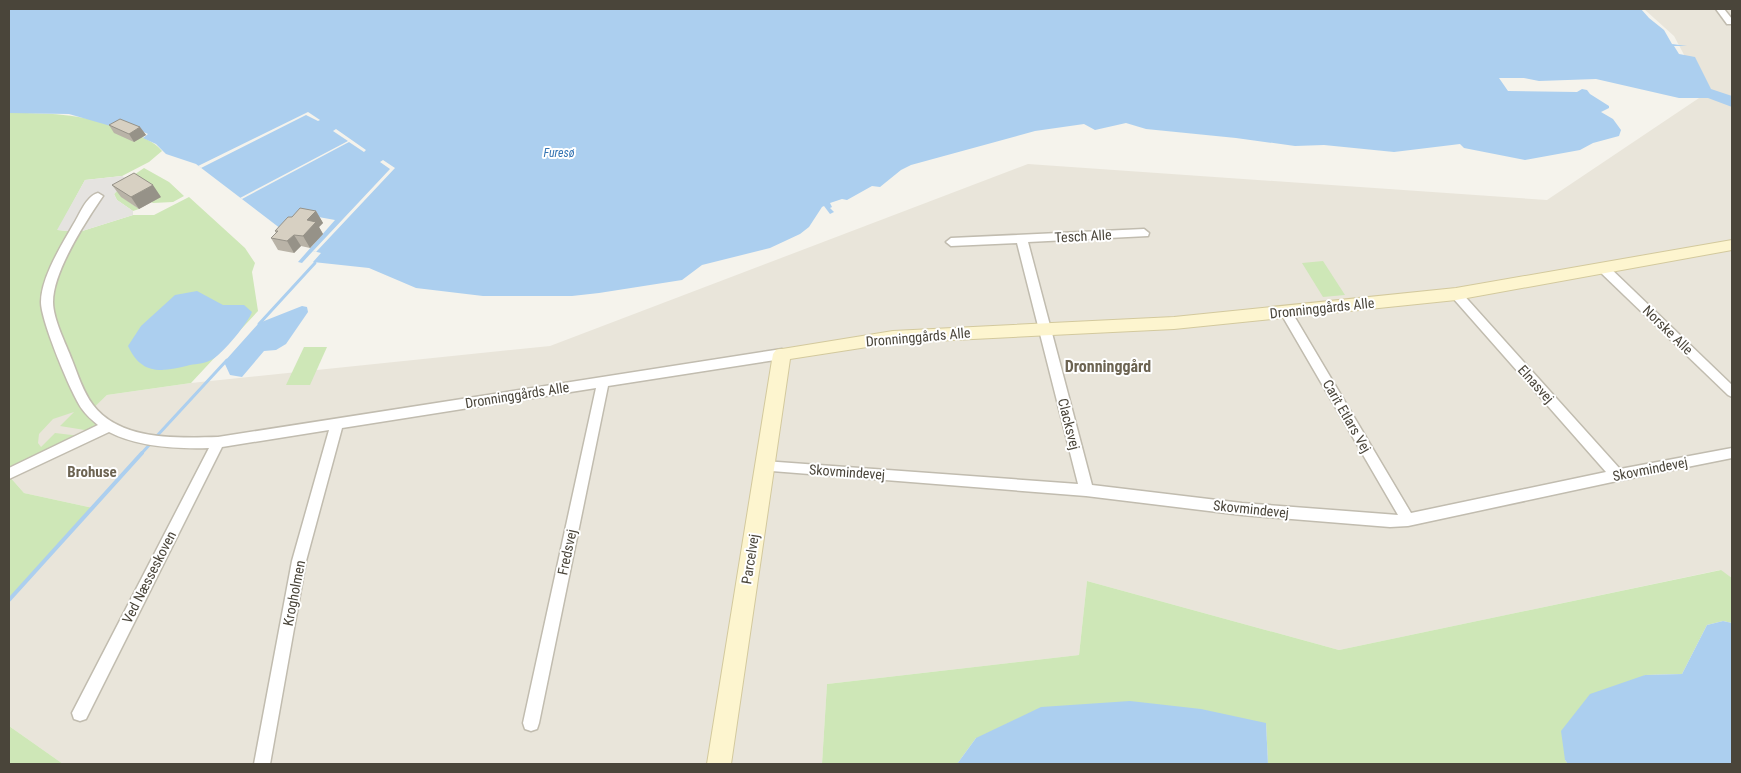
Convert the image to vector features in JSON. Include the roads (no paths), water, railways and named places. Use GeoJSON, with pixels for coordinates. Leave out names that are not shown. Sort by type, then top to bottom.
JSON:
{"type":"FeatureCollection","features":[{"type":"Feature","properties":{"kind":"street"},"geometry":{"type":"LineString","coordinates":[[1720,9],[1730,22]]}},
{"type":"Feature","properties":{"kind":"street","name":"Dronninggårds Alle"},"geometry":{"type":"LineString","coordinates":[[98,196],[91,204],[55,268],[46,304],[81,396],[91,413],[108,426],[125,434],[163,441],[218,442],[893,337],[1174,323],[1456,294],[1732,244]]}},
{"type":"Feature","properties":{"kind":"street","name":"Tesch Alle"},"geometry":{"type":"LineString","coordinates":[[951,242],[1144,233]]}},
{"type":"Feature","properties":{"kind":"street"},"geometry":{"type":"LineString","coordinates":[[1022,239],[1045,329]]}},
{"type":"Feature","properties":{"kind":"street","name":"Norske Alle"},"geometry":{"type":"LineString","coordinates":[[1603,268],[1732,392]]}},
{"type":"Feature","properties":{"kind":"street","name":"Elnasvej"},"geometry":{"type":"LineString","coordinates":[[1456,294],[1617,475]]}},
{"type":"Feature","properties":{"kind":"street","name":"Carit Etlars Vej"},"geometry":{"type":"LineString","coordinates":[[1286,312],[1408,520]]}},
{"type":"Feature","properties":{"kind":"street","name":"Clacksvej"},"geometry":{"type":"LineString","coordinates":[[1045,329],[1086,490]]}},
{"type":"Feature","properties":{"kind":"street","name":"Parcelvej"},"geometry":{"type":"LineString","coordinates":[[719,764],[782,354]]}},
{"type":"Feature","properties":{"kind":"street","name":"Fredsvej"},"geometry":{"type":"LineString","coordinates":[[531,723],[603,382]]}},
{"type":"Feature","properties":{"kind":"street","name":"Krogholmen"},"geometry":{"type":"LineString","coordinates":[[262,764],[299,561],[337,424]]}},
{"type":"Feature","properties":{"kind":"street"},"geometry":{"type":"LineString","coordinates":[[9,474],[108,426]]}},
{"type":"Feature","properties":{"kind":"street","name":"Ved Næsseskoven"},"geometry":{"type":"LineString","coordinates":[[80,713],[218,442]]}},
{"type":"Feature","properties":{"kind":"street","name":"Skovmindevej"},"geometry":{"type":"LineString","coordinates":[[764,466],[1086,490],[1242,509],[1390,521],[1408,520],[1617,475],[1732,454]]}},
{"type":"Feature","properties":{"kind":"water","name":"Furesø"},"geometry":{"type":"Polygon","coordinates":[[[9,9],[1641,9],[1664,30],[1672,44],[1687,46],[1674,46],[1679,54],[1695,57],[1711,89],[1732,96],[1732,107],[1708,98],[1679,98],[1596,79],[1539,81],[1524,78],[1499,78],[1508,91],[1577,92],[1582,89],[1587,90],[1609,106],[1609,108],[1601,112],[1613,119],[1621,130],[1619,136],[1593,143],[1580,150],[1525,160],[1464,148],[1460,144],[1394,152],[1324,145],[1295,146],[1146,129],[1126,123],[1095,130],[1084,124],[1035,131],[911,165],[901,170],[880,187],[872,186],[847,200],[842,199],[830,203],[832,207],[830,208],[834,212],[830,214],[824,206],[822,207],[809,227],[800,234],[770,248],[702,265],[682,280],[572,296],[483,296],[416,288],[369,268],[313,262],[321,253],[313,251],[302,263],[298,262],[335,220],[302,214],[285,232],[196,164],[166,154],[156,144],[143,138],[148,134],[128,125],[121,129],[69,114],[9,113],[9,9]]]}},
{"type":"Feature","properties":{"kind":"water"},"geometry":{"type":"Polygon","coordinates":[[[197,291],[223,305],[244,305],[252,312],[235,337],[211,360],[162,370],[146,367],[140,363],[128,346],[141,326],[175,295],[197,291]]]}},
{"type":"Feature","properties":{"kind":"water"},"geometry":{"type":"Polygon","coordinates":[[[302,306],[307,307],[308,312],[286,344],[276,350],[264,351],[242,377],[230,375],[224,362],[259,323],[302,306]]]}},
{"type":"Feature","properties":{"kind":"water"},"geometry":{"type":"Polygon","coordinates":[[[1723,621],[1732,623],[1732,764],[1568,764],[1565,760],[1561,731],[1590,694],[1645,675],[1682,674],[1707,625],[1723,621]]]}},
{"type":"Feature","properties":{"kind":"water"},"geometry":{"type":"Polygon","coordinates":[[[1130,701],[1201,709],[1266,723],[1268,764],[957,764],[976,738],[1041,707],[1130,701]]]}},
{"type":"Feature","properties":{"kind":"waterway"},"geometry":{"type":"LineString","coordinates":[[259,324],[315,263]]}},
{"type":"Feature","properties":{"kind":"waterway"},"geometry":{"type":"LineString","coordinates":[[155,438],[227,360]]}},
{"type":"Feature","properties":{"kind":"waterway"},"geometry":{"type":"LineString","coordinates":[[141,454],[151,443]]}},
{"type":"Feature","properties":{"kind":"waterway"},"geometry":{"type":"LineString","coordinates":[[9,600],[142,453]]}},
{"type":"Feature","properties":{"kind":"district","name":"Dronninggård"},"geometry":{"type":"Point","coordinates":[1108,366]}},
{"type":"Feature","properties":{"kind":"district","name":"Brohuse"},"geometry":{"type":"Point","coordinates":[92,472]}}]}
